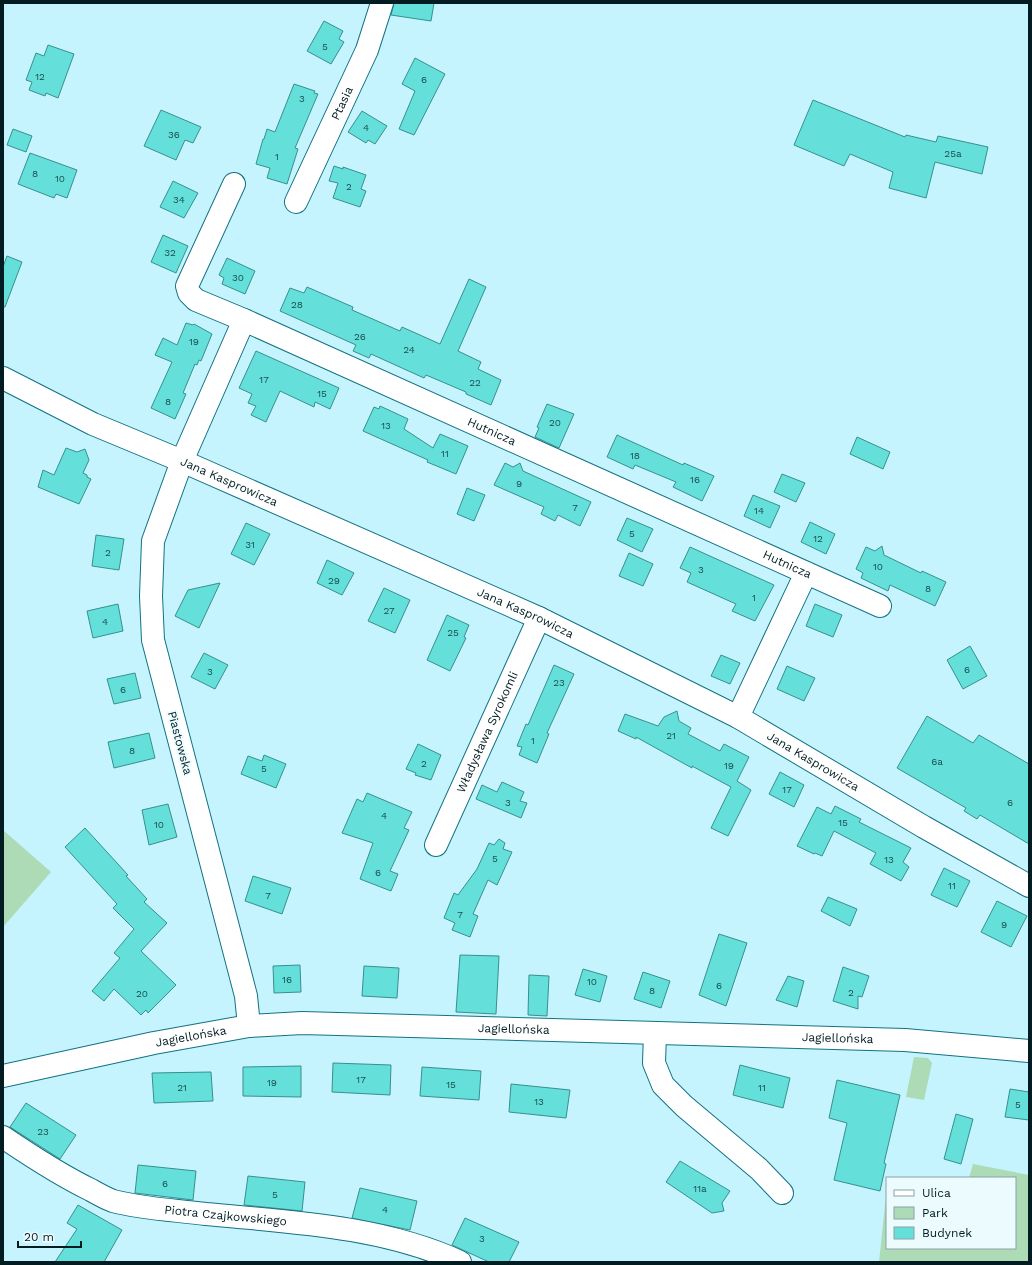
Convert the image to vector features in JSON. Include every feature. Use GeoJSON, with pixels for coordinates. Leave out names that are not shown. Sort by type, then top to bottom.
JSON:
{"type":"FeatureCollection","features":[{"type":"Feature","properties":{"kind":"street","name":"Ptasia"},"geometry":{"type":"LineString","coordinates":[[296,202],[367,50],[382,3]]}},
{"type":"Feature","properties":{"kind":"street","name":"Hutnicza"},"geometry":{"type":"LineString","coordinates":[[234,184],[187,286],[189,293],[196,300],[244,320],[880,606]]}},
{"type":"Feature","properties":{"kind":"street"},"geometry":{"type":"LineString","coordinates":[[182,461],[244,320]]}},
{"type":"Feature","properties":{"kind":"street","name":"Jana Kasprowicza"},"geometry":{"type":"LineString","coordinates":[[3,378],[93,424],[182,461],[539,618],[738,716],[924,827],[1029,886]]}},
{"type":"Feature","properties":{"kind":"street","name":"Piastowska"},"geometry":{"type":"LineString","coordinates":[[182,461],[153,541],[151,596],[153,640],[246,996],[249,1026]]}},
{"type":"Feature","properties":{"kind":"street"},"geometry":{"type":"LineString","coordinates":[[738,716],[806,573]]}},
{"type":"Feature","properties":{"kind":"street","name":"Władysława Syrokomli"},"geometry":{"type":"LineString","coordinates":[[436,845],[539,618]]}},
{"type":"Feature","properties":{"kind":"street","name":"Jagiellońska"},"geometry":{"type":"LineString","coordinates":[[3,1076],[154,1043],[249,1026],[302,1023],[905,1040],[1029,1051]]}},
{"type":"Feature","properties":{"kind":"street"},"geometry":{"type":"LineString","coordinates":[[655,1033],[654,1063],[663,1085],[684,1106],[759,1170],[782,1193]]}},
{"type":"Feature","properties":{"kind":"street","name":"Piotra Czajkowskiego"},"geometry":{"type":"LineString","coordinates":[[3,1137],[26,1153],[81,1185],[112,1200],[142,1207],[280,1220],[374,1235],[432,1250],[460,1262]]}},
{"type":"Feature","properties":{"kind":"green space"},"geometry":{"type":"Polygon","coordinates":[[[3,830],[51,872],[3,927],[3,830]]]}},
{"type":"Feature","properties":{"kind":"green space"},"geometry":{"type":"Polygon","coordinates":[[[914,1057],[928,1058],[932,1063],[924,1100],[906,1097],[914,1057]]]}},
{"type":"Feature","properties":{"kind":"green space"},"geometry":{"type":"Polygon","coordinates":[[[973,1164],[1029,1175],[1029,1262],[879,1262],[886,1196],[886,1249],[1016,1249],[1016,1177],[969,1177],[973,1164]]]}},
{"type":"Feature","properties":{"kind":"building"},"geometry":{"type":"Polygon","coordinates":[[[394,3],[434,3],[431,21],[391,15],[394,3]]]}},
{"type":"Feature","properties":{"kind":"building"},"geometry":{"type":"Polygon","coordinates":[[[324,21],[343,31],[339,39],[344,42],[331,64],[307,51],[324,21]]]}},
{"type":"Feature","properties":{"kind":"building"},"geometry":{"type":"Polygon","coordinates":[[[48,45],[74,54],[58,98],[46,93],[45,96],[29,90],[32,82],[26,80],[36,53],[44,56],[48,45]]]}},
{"type":"Feature","properties":{"kind":"building"},"geometry":{"type":"Polygon","coordinates":[[[415,58],[445,74],[414,135],[399,129],[415,91],[402,84],[415,58]]]}},
{"type":"Feature","properties":{"kind":"building"},"geometry":{"type":"Polygon","coordinates":[[[294,84],[315,91],[314,93],[318,94],[295,148],[298,149],[287,184],[267,178],[270,168],[256,164],[267,129],[275,132],[294,84]]]}},
{"type":"Feature","properties":{"kind":"building"},"geometry":{"type":"Polygon","coordinates":[[[813,100],[905,137],[906,135],[936,142],[938,136],[988,147],[982,174],[935,162],[926,198],[889,188],[893,172],[850,154],[844,166],[794,145],[813,100]]]}},
{"type":"Feature","properties":{"kind":"building"},"geometry":{"type":"Polygon","coordinates":[[[161,110],[201,127],[193,143],[185,140],[176,160],[144,146],[161,110]]]}},
{"type":"Feature","properties":{"kind":"building"},"geometry":{"type":"Polygon","coordinates":[[[362,111],[387,126],[375,144],[368,140],[366,143],[348,132],[362,111]]]}},
{"type":"Feature","properties":{"kind":"building"},"geometry":{"type":"Polygon","coordinates":[[[13,129],[32,136],[26,152],[7,145],[13,129]]]}},
{"type":"Feature","properties":{"kind":"building"},"geometry":{"type":"Polygon","coordinates":[[[30,153],[77,170],[67,198],[56,194],[54,198],[18,184],[30,153]]]}},
{"type":"Feature","properties":{"kind":"building"},"geometry":{"type":"Polygon","coordinates":[[[334,166],[343,169],[343,167],[366,175],[361,189],[366,191],[360,207],[333,198],[338,183],[329,181],[334,166]]]}},
{"type":"Feature","properties":{"kind":"building"},"geometry":{"type":"Polygon","coordinates":[[[173,181],[198,193],[184,218],[160,207],[173,181]]]}},
{"type":"Feature","properties":{"kind":"building"},"geometry":{"type":"Polygon","coordinates":[[[163,235],[188,246],[176,273],[151,262],[163,235]]]}},
{"type":"Feature","properties":{"kind":"building"},"geometry":{"type":"Polygon","coordinates":[[[7,256],[22,262],[5,307],[3,307],[3,267],[7,256]]]}},
{"type":"Feature","properties":{"kind":"building"},"geometry":{"type":"Polygon","coordinates":[[[227,258],[255,271],[245,294],[222,284],[224,278],[219,275],[227,258]]]}},
{"type":"Feature","properties":{"kind":"building"},"geometry":{"type":"Polygon","coordinates":[[[469,279],[486,287],[458,351],[481,362],[478,369],[501,380],[491,405],[466,394],[466,392],[426,375],[424,378],[371,354],[369,358],[353,351],[356,345],[280,311],[290,288],[304,293],[307,287],[353,307],[352,310],[400,331],[402,327],[440,344],[469,279]]]}},
{"type":"Feature","properties":{"kind":"building"},"geometry":{"type":"Polygon","coordinates":[[[186,323],[194,324],[212,334],[201,361],[199,360],[197,365],[195,364],[183,393],[186,394],[175,419],[151,408],[172,362],[155,355],[163,338],[177,345],[186,323]]]}},
{"type":"Feature","properties":{"kind":"building"},"geometry":{"type":"Polygon","coordinates":[[[256,351],[339,388],[330,409],[315,402],[314,407],[280,391],[266,422],[251,415],[256,406],[248,403],[252,394],[239,388],[256,351]]]}},
{"type":"Feature","properties":{"kind":"building"},"geometry":{"type":"Polygon","coordinates":[[[547,404],[574,414],[559,448],[535,437],[539,428],[537,427],[547,404]]]}},
{"type":"Feature","properties":{"kind":"building"},"geometry":{"type":"Polygon","coordinates":[[[380,406],[408,419],[404,429],[433,448],[440,434],[468,446],[456,474],[427,462],[428,460],[363,431],[374,407],[379,409],[380,406]]]}},
{"type":"Feature","properties":{"kind":"building"},"geometry":{"type":"Polygon","coordinates":[[[617,435],[683,465],[684,463],[714,476],[702,501],[673,487],[676,482],[635,465],[633,469],[607,457],[617,435]]]}},
{"type":"Feature","properties":{"kind":"building"},"geometry":{"type":"Polygon","coordinates":[[[857,437],[890,452],[883,469],[850,454],[857,437]]]}},
{"type":"Feature","properties":{"kind":"building"},"geometry":{"type":"Polygon","coordinates":[[[66,448],[77,452],[85,449],[89,460],[83,473],[91,479],[79,504],[38,487],[43,470],[54,475],[66,448]]]}},
{"type":"Feature","properties":{"kind":"building"},"geometry":{"type":"Polygon","coordinates":[[[505,463],[513,467],[520,463],[523,471],[591,502],[580,526],[558,515],[555,521],[541,514],[544,507],[494,485],[505,463]]]}},
{"type":"Feature","properties":{"kind":"building"},"geometry":{"type":"Polygon","coordinates":[[[782,474],[805,483],[796,502],[774,492],[782,474]]]}},
{"type":"Feature","properties":{"kind":"building"},"geometry":{"type":"Polygon","coordinates":[[[467,488],[485,495],[474,521],[457,514],[467,488]]]}},
{"type":"Feature","properties":{"kind":"building"},"geometry":{"type":"Polygon","coordinates":[[[753,495],[780,506],[770,528],[744,516],[753,495]]]}},
{"type":"Feature","properties":{"kind":"building"},"geometry":{"type":"Polygon","coordinates":[[[627,518],[653,529],[642,552],[617,540],[627,518]]]}},
{"type":"Feature","properties":{"kind":"building"},"geometry":{"type":"Polygon","coordinates":[[[810,522],[835,534],[826,554],[801,542],[810,522]]]}},
{"type":"Feature","properties":{"kind":"building"},"geometry":{"type":"Polygon","coordinates":[[[246,523],[270,534],[254,565],[231,554],[246,523]]]}},
{"type":"Feature","properties":{"kind":"building"},"geometry":{"type":"Polygon","coordinates":[[[96,535],[124,539],[119,570],[92,566],[96,535]]]}},
{"type":"Feature","properties":{"kind":"building"},"geometry":{"type":"Polygon","coordinates":[[[882,546],[884,555],[921,573],[922,571],[946,582],[935,606],[890,585],[888,591],[861,578],[863,573],[856,569],[866,547],[875,551],[882,546]]]}},
{"type":"Feature","properties":{"kind":"building"},"geometry":{"type":"Polygon","coordinates":[[[690,547],[774,585],[755,621],[732,611],[736,604],[687,582],[691,573],[680,568],[690,547]]]}},
{"type":"Feature","properties":{"kind":"building"},"geometry":{"type":"Polygon","coordinates":[[[629,553],[653,564],[643,586],[619,576],[629,553]]]}},
{"type":"Feature","properties":{"kind":"building"},"geometry":{"type":"Polygon","coordinates":[[[327,560],[354,573],[342,595],[317,583],[327,560]]]}},
{"type":"Feature","properties":{"kind":"building"},"geometry":{"type":"Polygon","coordinates":[[[220,583],[199,628],[175,616],[188,590],[220,583]]]}},
{"type":"Feature","properties":{"kind":"building"},"geometry":{"type":"Polygon","coordinates":[[[384,588],[410,600],[395,633],[368,621],[384,588]]]}},
{"type":"Feature","properties":{"kind":"building"},"geometry":{"type":"Polygon","coordinates":[[[118,604],[123,631],[93,638],[87,611],[118,604]]]}},
{"type":"Feature","properties":{"kind":"building"},"geometry":{"type":"Polygon","coordinates":[[[815,604],[842,615],[833,637],[806,626],[815,604]]]}},
{"type":"Feature","properties":{"kind":"building"},"geometry":{"type":"Polygon","coordinates":[[[447,615],[469,625],[464,637],[466,638],[450,671],[427,660],[447,615]]]}},
{"type":"Feature","properties":{"kind":"building"},"geometry":{"type":"Polygon","coordinates":[[[970,646],[987,676],[963,689],[947,660],[970,646]]]}},
{"type":"Feature","properties":{"kind":"building"},"geometry":{"type":"Polygon","coordinates":[[[204,653],[228,665],[215,689],[191,677],[204,653]]]}},
{"type":"Feature","properties":{"kind":"building"},"geometry":{"type":"Polygon","coordinates":[[[721,655],[740,663],[730,684],[711,676],[721,655]]]}},
{"type":"Feature","properties":{"kind":"building"},"geometry":{"type":"Polygon","coordinates":[[[554,665],[574,674],[547,733],[549,734],[537,763],[519,755],[522,747],[517,746],[526,724],[528,725],[554,665]]]}},
{"type":"Feature","properties":{"kind":"building"},"geometry":{"type":"Polygon","coordinates":[[[787,666],[815,678],[804,701],[777,689],[787,666]]]}},
{"type":"Feature","properties":{"kind":"building"},"geometry":{"type":"Polygon","coordinates":[[[135,673],[141,698],[114,704],[107,679],[135,673]]]}},
{"type":"Feature","properties":{"kind":"building"},"geometry":{"type":"Polygon","coordinates":[[[677,711],[679,721],[691,728],[688,734],[720,751],[724,744],[749,757],[737,781],[751,790],[728,836],[711,828],[731,787],[692,766],[692,768],[636,737],[636,739],[618,731],[625,714],[658,726],[664,717],[677,711]]]}},
{"type":"Feature","properties":{"kind":"building"},"geometry":{"type":"Polygon","coordinates":[[[927,716],[973,743],[979,735],[1029,764],[1029,844],[980,815],[977,819],[964,811],[966,808],[897,768],[927,716]]]}},
{"type":"Feature","properties":{"kind":"building"},"geometry":{"type":"Polygon","coordinates":[[[149,733],[155,758],[114,768],[108,742],[149,733]]]}},
{"type":"Feature","properties":{"kind":"building"},"geometry":{"type":"Polygon","coordinates":[[[418,744],[441,755],[431,780],[415,775],[416,773],[406,769],[418,744]]]}},
{"type":"Feature","properties":{"kind":"building"},"geometry":{"type":"Polygon","coordinates":[[[264,755],[286,764],[276,788],[241,774],[248,756],[262,761],[264,755]]]}},
{"type":"Feature","properties":{"kind":"building"},"geometry":{"type":"Polygon","coordinates":[[[780,772],[804,785],[794,807],[769,794],[780,772]]]}},
{"type":"Feature","properties":{"kind":"building"},"geometry":{"type":"Polygon","coordinates":[[[502,782],[524,792],[520,801],[527,803],[521,818],[476,799],[482,785],[497,792],[502,782]]]}},
{"type":"Feature","properties":{"kind":"building"},"geometry":{"type":"Polygon","coordinates":[[[367,793],[412,812],[404,828],[409,830],[390,871],[398,874],[391,891],[360,879],[373,843],[342,833],[357,799],[363,802],[367,793]]]}},
{"type":"Feature","properties":{"kind":"building"},"geometry":{"type":"Polygon","coordinates":[[[168,804],[177,837],[149,845],[142,810],[168,804]]]}},
{"type":"Feature","properties":{"kind":"building"},"geometry":{"type":"Polygon","coordinates":[[[835,806],[861,819],[859,822],[911,848],[903,862],[909,867],[901,881],[870,864],[876,853],[834,831],[822,856],[797,846],[817,807],[831,814],[835,806]]]}},
{"type":"Feature","properties":{"kind":"building"},"geometry":{"type":"Polygon","coordinates":[[[85,828],[128,875],[126,876],[147,899],[144,902],[167,923],[141,951],[176,985],[148,1013],[146,1010],[141,1015],[114,989],[104,1001],[92,991],[120,958],[114,953],[134,929],[113,908],[117,904],[65,847],[85,828]]]}},
{"type":"Feature","properties":{"kind":"building"},"geometry":{"type":"Polygon","coordinates":[[[499,839],[505,843],[503,849],[512,852],[497,885],[488,880],[473,914],[478,916],[470,937],[452,930],[455,923],[444,918],[454,893],[458,895],[477,869],[489,843],[494,845],[499,839]]]}},
{"type":"Feature","properties":{"kind":"building"},"geometry":{"type":"Polygon","coordinates":[[[944,868],[970,881],[957,907],[931,895],[944,868]]]}},
{"type":"Feature","properties":{"kind":"building"},"geometry":{"type":"Polygon","coordinates":[[[253,876],[291,888],[282,914],[245,901],[253,876]]]}},
{"type":"Feature","properties":{"kind":"building"},"geometry":{"type":"Polygon","coordinates":[[[828,897],[857,909],[850,926],[821,911],[828,897]]]}},
{"type":"Feature","properties":{"kind":"building"},"geometry":{"type":"Polygon","coordinates":[[[997,901],[1027,916],[1011,947],[981,932],[997,901]]]}},
{"type":"Feature","properties":{"kind":"building"},"geometry":{"type":"Polygon","coordinates":[[[719,934],[747,943],[726,1006],[699,995],[719,934]]]}},
{"type":"Feature","properties":{"kind":"building"},"geometry":{"type":"Polygon","coordinates":[[[460,955],[499,956],[496,1014],[456,1012],[460,955]]]}},
{"type":"Feature","properties":{"kind":"building"},"geometry":{"type":"Polygon","coordinates":[[[300,965],[301,992],[274,993],[273,966],[300,965]]]}},
{"type":"Feature","properties":{"kind":"building"},"geometry":{"type":"Polygon","coordinates":[[[364,966],[399,968],[397,998],[362,996],[364,966]]]}},
{"type":"Feature","properties":{"kind":"building"},"geometry":{"type":"Polygon","coordinates":[[[843,967],[869,976],[862,997],[858,996],[858,1009],[833,1001],[843,967]]]}},
{"type":"Feature","properties":{"kind":"building"},"geometry":{"type":"Polygon","coordinates":[[[583,969],[607,976],[600,1002],[575,995],[583,969]]]}},
{"type":"Feature","properties":{"kind":"building"},"geometry":{"type":"Polygon","coordinates":[[[643,972],[670,981],[661,1008],[634,999],[643,972]]]}},
{"type":"Feature","properties":{"kind":"building"},"geometry":{"type":"Polygon","coordinates":[[[529,975],[549,976],[547,1016],[528,1015],[529,975]]]}},
{"type":"Feature","properties":{"kind":"building"},"geometry":{"type":"Polygon","coordinates":[[[788,976],[804,981],[797,1007],[776,1000],[788,976]]]}},
{"type":"Feature","properties":{"kind":"building"},"geometry":{"type":"Polygon","coordinates":[[[333,1063],[391,1065],[390,1095],[332,1092],[333,1063]]]}},
{"type":"Feature","properties":{"kind":"building"},"geometry":{"type":"Polygon","coordinates":[[[740,1065],[790,1078],[783,1108],[733,1095],[740,1065]]]}},
{"type":"Feature","properties":{"kind":"building"},"geometry":{"type":"Polygon","coordinates":[[[301,1066],[301,1097],[243,1096],[243,1067],[301,1066]]]}},
{"type":"Feature","properties":{"kind":"building"},"geometry":{"type":"Polygon","coordinates":[[[422,1067],[481,1071],[479,1100],[420,1096],[422,1067]]]}},
{"type":"Feature","properties":{"kind":"building"},"geometry":{"type":"Polygon","coordinates":[[[211,1072],[213,1101],[154,1103],[152,1073],[211,1072]]]}},
{"type":"Feature","properties":{"kind":"building"},"geometry":{"type":"Polygon","coordinates":[[[837,1080],[900,1095],[884,1163],[886,1164],[880,1191],[834,1180],[847,1123],[829,1118],[837,1080]]]}},
{"type":"Feature","properties":{"kind":"building"},"geometry":{"type":"Polygon","coordinates":[[[511,1084],[570,1090],[566,1118],[509,1112],[511,1084]]]}},
{"type":"Feature","properties":{"kind":"building"},"geometry":{"type":"Polygon","coordinates":[[[1010,1089],[1029,1092],[1029,1120],[1005,1117],[1010,1089]]]}},
{"type":"Feature","properties":{"kind":"building"},"geometry":{"type":"Polygon","coordinates":[[[26,1103],[76,1135],[60,1159],[10,1127],[26,1103]]]}},
{"type":"Feature","properties":{"kind":"building"},"geometry":{"type":"Polygon","coordinates":[[[956,1114],[973,1119],[961,1164],[944,1159],[956,1114]]]}},
{"type":"Feature","properties":{"kind":"building"},"geometry":{"type":"Polygon","coordinates":[[[680,1161],[730,1191],[722,1203],[724,1211],[712,1213],[666,1182],[680,1161]]]}},
{"type":"Feature","properties":{"kind":"building"},"geometry":{"type":"Polygon","coordinates":[[[138,1165],[196,1171],[193,1200],[135,1193],[138,1165]]]}},
{"type":"Feature","properties":{"kind":"building"},"geometry":{"type":"Polygon","coordinates":[[[248,1176],[305,1182],[302,1211],[244,1205],[248,1176]]]}},
{"type":"Feature","properties":{"kind":"building"},"geometry":{"type":"Polygon","coordinates":[[[360,1188],[417,1201],[410,1230],[352,1218],[360,1188]]]}},
{"type":"Feature","properties":{"kind":"building"},"geometry":{"type":"Polygon","coordinates":[[[78,1205],[122,1230],[104,1262],[55,1262],[77,1229],[67,1223],[78,1205]]]}},
{"type":"Feature","properties":{"kind":"building"},"geometry":{"type":"Polygon","coordinates":[[[465,1218],[519,1242],[509,1262],[489,1262],[452,1245],[465,1218]]]}}]}
